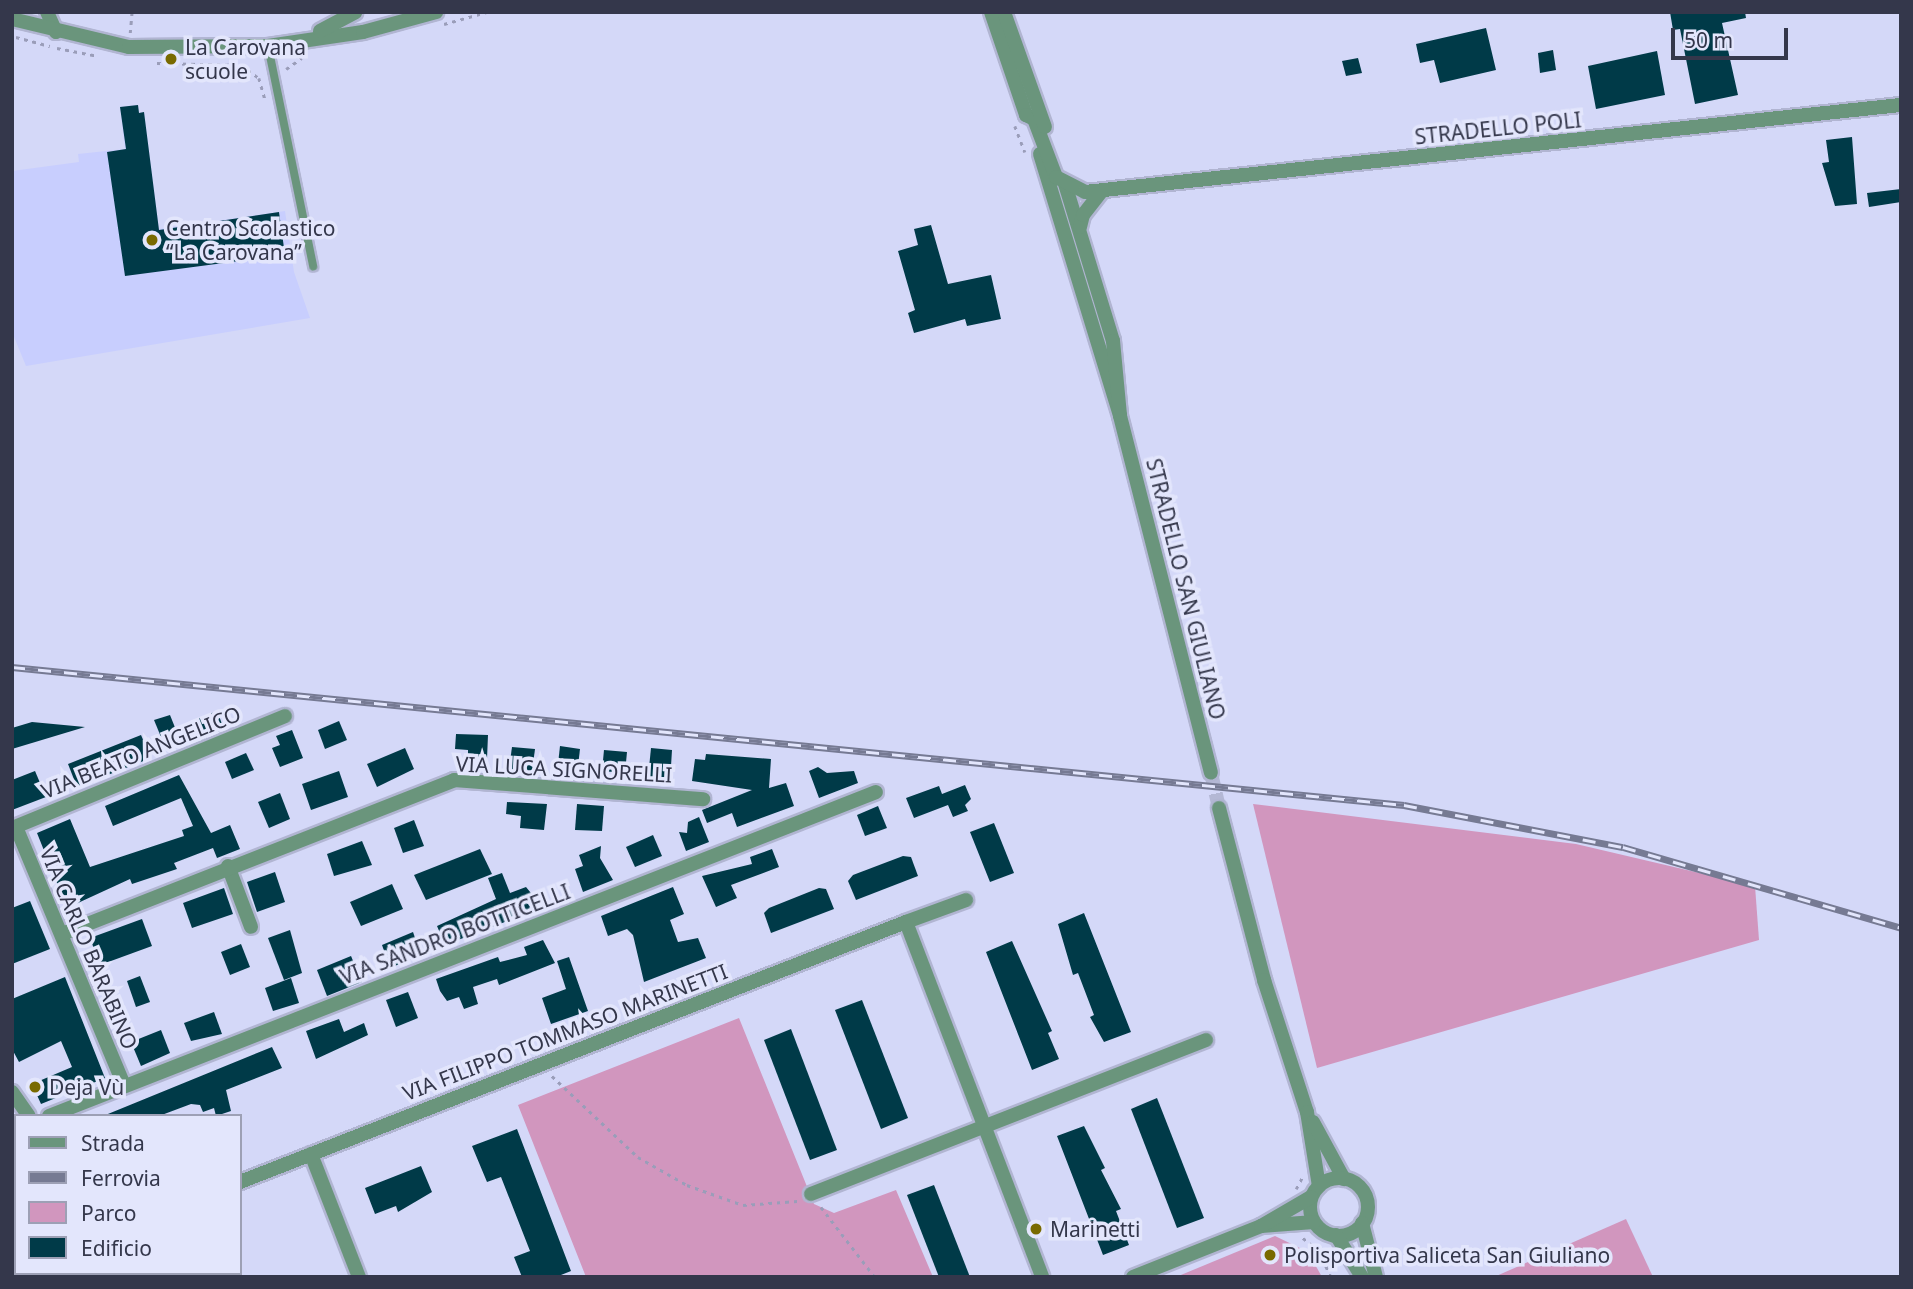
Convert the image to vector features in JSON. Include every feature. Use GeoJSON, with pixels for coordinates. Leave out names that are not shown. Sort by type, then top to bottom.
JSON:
{"type":"FeatureCollection","features":[{"type":"Feature","properties":{"kind":"street"},"geometry":{"type":"LineString","coordinates":[[47,12],[55,32]]}},
{"type":"Feature","properties":{"kind":"street"},"geometry":{"type":"LineString","coordinates":[[268,46],[336,27],[355,12]]}},
{"type":"Feature","properties":{"kind":"street"},"geometry":{"type":"LineString","coordinates":[[12,19],[55,32],[129,47],[268,46],[363,32],[436,12]]}},
{"type":"Feature","properties":{"kind":"street","name":"STRADELLO SAN GIULIANO"},"geometry":{"type":"LineString","coordinates":[[991,12],[1120,416],[1210,773]]}},
{"type":"Feature","properties":{"kind":"street","name":"STRADELLO SAN GIULIANO"},"geometry":{"type":"LineString","coordinates":[[1004,12],[1080,229],[1113,341],[1120,416]]}},
{"type":"Feature","properties":{"kind":"street","name":"STRADELLO POLI"},"geometry":{"type":"LineString","coordinates":[[1065,184],[1101,192],[1901,105]]}},
{"type":"Feature","properties":{"kind":"street","name":"STRADELLO SAN GIULIANO"},"geometry":{"type":"LineString","coordinates":[[1026,115],[1034,119],[1056,177],[1065,184]]}},
{"type":"Feature","properties":{"kind":"street"},"geometry":{"type":"LineString","coordinates":[[1080,229],[1083,215],[1101,192]]}},
{"type":"Feature","properties":{"kind":"street","name":"STRADELLO SAN GIULIANO"},"geometry":{"type":"LineString","coordinates":[[1090,262],[1086,269],[1096,310],[1091,321]]}},
{"type":"Feature","properties":{"kind":"street","name":"VIA BEATO ANGELICO"},"geometry":{"type":"LineString","coordinates":[[14,827],[285,716]]}},
{"type":"Feature","properties":{"kind":"street","name":"VIA LUCA SIGNORELLI"},"geometry":{"type":"LineString","coordinates":[[62,934],[228,866],[454,780],[703,799]]}},
{"type":"Feature","properties":{"kind":"street","name":"VIA SANDRO BOTTICELLI"},"geometry":{"type":"LineString","coordinates":[[54,1114],[876,792]]}},
{"type":"Feature","properties":{"kind":"street"},"geometry":{"type":"LineString","coordinates":[[1219,808],[1264,980],[1307,1112],[1344,1179],[1365,1196],[1362,1223],[1376,1277]]}},
{"type":"Feature","properties":{"kind":"street","name":"VIA CARLO BARABINO"},"geometry":{"type":"LineString","coordinates":[[14,827],[62,934],[124,1085]]}},
{"type":"Feature","properties":{"kind":"street"},"geometry":{"type":"LineString","coordinates":[[228,866],[251,927]]}},
{"type":"Feature","properties":{"kind":"street","name":"VIA FILIPPO TOMMASO MARINETTI"},"geometry":{"type":"LineString","coordinates":[[242,1181],[966,900]]}},
{"type":"Feature","properties":{"kind":"street"},"geometry":{"type":"LineString","coordinates":[[906,922],[1042,1277]]}},
{"type":"Feature","properties":{"kind":"street"},"geometry":{"type":"LineString","coordinates":[[811,1194],[1206,1040]]}},
{"type":"Feature","properties":{"kind":"street"},"geometry":{"type":"LineString","coordinates":[[12,1092],[28,1114]]}},
{"type":"Feature","properties":{"kind":"street"},"geometry":{"type":"LineString","coordinates":[[1307,1112],[1315,1191],[1314,1222]]}},
{"type":"Feature","properties":{"kind":"street"},"geometry":{"type":"LineString","coordinates":[[311,1154],[359,1277]]}},
{"type":"Feature","properties":{"kind":"street"},"geometry":{"type":"LineString","coordinates":[[1133,1277],[1261,1226],[1315,1191],[1344,1179]]}},
{"type":"Feature","properties":{"kind":"street"},"geometry":{"type":"LineString","coordinates":[[1261,1226],[1283,1227],[1314,1222],[1336,1236],[1362,1277]]}},
{"type":"Feature","properties":{"kind":"street"},"geometry":{"type":"LineString","coordinates":[[1336,1236],[1362,1223]]}},
{"type":"Feature","properties":{"kind":"lane"},"geometry":{"type":"LineString","coordinates":[[268,46],[313,266]]}},
{"type":"Feature","properties":{"kind":"path"},"geometry":{"type":"LineString","coordinates":[[12,36],[102,57]]}},
{"type":"Feature","properties":{"kind":"path"},"geometry":{"type":"LineString","coordinates":[[151,63],[241,65],[259,78],[267,104]]}},
{"type":"Feature","properties":{"kind":"path"},"geometry":{"type":"LineString","coordinates":[[544,1063],[562,1089],[638,1157],[687,1185],[758,1207],[793,1204],[811,1194],[875,1277]]}},
{"type":"Feature","properties":{"kind":"path"},"geometry":{"type":"LineString","coordinates":[[1294,1193],[1303,1168]]}},
{"type":"Feature","properties":{"kind":"path"},"geometry":{"type":"LineString","coordinates":[[1283,1227],[1286,1233],[1311,1243],[1331,1277]]}},
{"type":"Feature","properties":{"kind":"shaded area","name":"Centro Scolastico “La Carovana”"},"geometry":{"type":"Polygon","coordinates":[[[138,105],[139,113],[144,112],[159,229],[285,211],[294,272],[310,318],[26,366],[12,332],[12,171],[79,162],[78,154],[125,149],[120,107],[138,105]]]}},
{"type":"Feature","properties":{"kind":"green space"},"geometry":{"type":"Polygon","coordinates":[[[1253,804],[1576,844],[1755,886],[1759,940],[1317,1068],[1253,804]]]}},
{"type":"Feature","properties":{"kind":"green space"},"geometry":{"type":"Polygon","coordinates":[[[739,1018],[814,1204],[834,1213],[896,1190],[933,1277],[586,1277],[518,1105],[739,1018]]]}},
{"type":"Feature","properties":{"kind":"green space"},"geometry":{"type":"Polygon","coordinates":[[[1626,1219],[1653,1277],[1494,1277],[1626,1219]]]}},
{"type":"Feature","properties":{"kind":"green space","name":"Polisportiva Saliceta San Giuliano"},"geometry":{"type":"Polygon","coordinates":[[[1275,1236],[1308,1252],[1322,1277],[1176,1277],[1275,1236]]]}},
{"type":"Feature","properties":{"kind":"building"},"geometry":{"type":"Polygon","coordinates":[[[1670,12],[1745,12],[1746,18],[1722,23],[1738,95],[1695,104],[1680,29],[1673,30],[1670,12]]]}},
{"type":"Feature","properties":{"kind":"building"},"geometry":{"type":"Polygon","coordinates":[[[1486,28],[1496,70],[1440,83],[1434,60],[1420,63],[1416,44],[1486,28]]]}},
{"type":"Feature","properties":{"kind":"building"},"geometry":{"type":"Polygon","coordinates":[[[1553,50],[1556,70],[1540,73],[1538,53],[1553,50]]]}},
{"type":"Feature","properties":{"kind":"building"},"geometry":{"type":"Polygon","coordinates":[[[1657,51],[1665,95],[1596,109],[1588,66],[1657,51]]]}},
{"type":"Feature","properties":{"kind":"building"},"geometry":{"type":"Polygon","coordinates":[[[1358,58],[1362,73],[1346,76],[1342,61],[1358,58]]]}},
{"type":"Feature","properties":{"kind":"building"},"geometry":{"type":"Polygon","coordinates":[[[138,105],[139,113],[144,112],[159,230],[279,212],[285,255],[125,276],[107,152],[126,149],[120,107],[138,105]]]}},
{"type":"Feature","properties":{"kind":"building"},"geometry":{"type":"Polygon","coordinates":[[[1852,137],[1857,204],[1835,206],[1822,163],[1829,162],[1826,140],[1852,137]]]}},
{"type":"Feature","properties":{"kind":"building"},"geometry":{"type":"Polygon","coordinates":[[[1901,189],[1901,202],[1869,207],[1867,193],[1901,189]]]}},
{"type":"Feature","properties":{"kind":"building"},"geometry":{"type":"Polygon","coordinates":[[[931,225],[948,284],[991,275],[1001,319],[967,326],[965,319],[914,333],[908,313],[915,310],[898,251],[918,245],[914,229],[931,225]]]}},
{"type":"Feature","properties":{"kind":"building"},"geometry":{"type":"Polygon","coordinates":[[[217,711],[224,729],[201,740],[193,721],[217,711]]]}},
{"type":"Feature","properties":{"kind":"building"},"geometry":{"type":"Polygon","coordinates":[[[170,715],[176,730],[161,737],[154,720],[170,715]]]}},
{"type":"Feature","properties":{"kind":"building"},"geometry":{"type":"Polygon","coordinates":[[[339,721],[347,740],[325,749],[318,730],[339,721]]]}},
{"type":"Feature","properties":{"kind":"building"},"geometry":{"type":"Polygon","coordinates":[[[32,722],[85,727],[12,749],[12,728],[32,722]]]}},
{"type":"Feature","properties":{"kind":"building"},"geometry":{"type":"Polygon","coordinates":[[[292,730],[303,758],[280,767],[272,748],[280,745],[276,736],[292,730]]]}},
{"type":"Feature","properties":{"kind":"building"},"geometry":{"type":"Polygon","coordinates":[[[456,734],[488,735],[487,759],[468,758],[468,750],[455,749],[456,734]]]}},
{"type":"Feature","properties":{"kind":"building"},"geometry":{"type":"Polygon","coordinates":[[[141,735],[151,758],[77,787],[68,764],[141,735]]]}},
{"type":"Feature","properties":{"kind":"building"},"geometry":{"type":"Polygon","coordinates":[[[560,746],[580,749],[577,775],[557,773],[560,746]]]}},
{"type":"Feature","properties":{"kind":"building"},"geometry":{"type":"Polygon","coordinates":[[[512,747],[535,749],[532,772],[509,769],[512,747]]]}},
{"type":"Feature","properties":{"kind":"building"},"geometry":{"type":"Polygon","coordinates":[[[405,748],[414,769],[377,787],[367,764],[405,748]]]}},
{"type":"Feature","properties":{"kind":"building"},"geometry":{"type":"Polygon","coordinates":[[[651,748],[672,750],[670,782],[648,778],[651,748]]]}},
{"type":"Feature","properties":{"kind":"building"},"geometry":{"type":"Polygon","coordinates":[[[604,750],[627,752],[625,773],[602,771],[604,750]]]}},
{"type":"Feature","properties":{"kind":"building"},"geometry":{"type":"Polygon","coordinates":[[[246,753],[254,770],[232,779],[225,762],[246,753]]]}},
{"type":"Feature","properties":{"kind":"building"},"geometry":{"type":"Polygon","coordinates":[[[706,754],[771,759],[769,788],[786,783],[794,806],[737,827],[732,813],[707,823],[702,810],[752,790],[692,781],[695,759],[705,760],[706,754]]]}},
{"type":"Feature","properties":{"kind":"building"},"geometry":{"type":"Polygon","coordinates":[[[818,767],[827,773],[854,771],[858,783],[819,798],[809,771],[818,767]]]}},
{"type":"Feature","properties":{"kind":"building"},"geometry":{"type":"Polygon","coordinates":[[[35,771],[46,797],[12,810],[12,780],[35,771]]]}},
{"type":"Feature","properties":{"kind":"building"},"geometry":{"type":"Polygon","coordinates":[[[339,771],[348,797],[311,810],[302,784],[339,771]]]}},
{"type":"Feature","properties":{"kind":"building"},"geometry":{"type":"Polygon","coordinates":[[[179,775],[211,833],[230,825],[240,849],[217,858],[213,848],[174,863],[177,869],[132,884],[130,879],[67,908],[37,833],[70,819],[90,867],[184,836],[182,830],[193,826],[181,798],[113,826],[105,806],[179,775]]]}},
{"type":"Feature","properties":{"kind":"building"},"geometry":{"type":"Polygon","coordinates":[[[965,785],[971,799],[965,805],[968,811],[953,817],[948,805],[914,818],[906,798],[939,786],[942,794],[965,785]]]}},
{"type":"Feature","properties":{"kind":"building"},"geometry":{"type":"Polygon","coordinates":[[[280,793],[290,819],[269,828],[258,802],[280,793]]]}},
{"type":"Feature","properties":{"kind":"building"},"geometry":{"type":"Polygon","coordinates":[[[507,802],[547,804],[544,830],[520,828],[521,816],[506,814],[507,802]]]}},
{"type":"Feature","properties":{"kind":"building"},"geometry":{"type":"Polygon","coordinates":[[[577,804],[604,806],[602,831],[575,830],[577,804]]]}},
{"type":"Feature","properties":{"kind":"building"},"geometry":{"type":"Polygon","coordinates":[[[878,806],[887,828],[865,836],[857,815],[878,806]]]}},
{"type":"Feature","properties":{"kind":"building"},"geometry":{"type":"Polygon","coordinates":[[[699,817],[709,842],[686,851],[679,832],[687,833],[688,822],[699,817]]]}},
{"type":"Feature","properties":{"kind":"building"},"geometry":{"type":"Polygon","coordinates":[[[414,820],[424,846],[403,853],[394,828],[414,820]]]}},
{"type":"Feature","properties":{"kind":"building"},"geometry":{"type":"Polygon","coordinates":[[[994,823],[1014,873],[990,882],[970,832],[994,823]]]}},
{"type":"Feature","properties":{"kind":"building"},"geometry":{"type":"Polygon","coordinates":[[[653,835],[662,856],[635,867],[626,847],[653,835]]]}},
{"type":"Feature","properties":{"kind":"building"},"geometry":{"type":"Polygon","coordinates":[[[362,841],[372,865],[334,876],[327,854],[362,841]]]}},
{"type":"Feature","properties":{"kind":"building"},"geometry":{"type":"Polygon","coordinates":[[[601,846],[600,858],[613,880],[583,892],[575,869],[583,866],[579,855],[601,846]]]}},
{"type":"Feature","properties":{"kind":"building"},"geometry":{"type":"Polygon","coordinates":[[[480,849],[492,874],[426,900],[414,875],[480,849]]]}},
{"type":"Feature","properties":{"kind":"building"},"geometry":{"type":"Polygon","coordinates":[[[772,849],[779,867],[731,885],[737,898],[716,907],[702,876],[752,864],[750,857],[772,849]]]}},
{"type":"Feature","properties":{"kind":"building"},"geometry":{"type":"Polygon","coordinates":[[[903,856],[911,857],[918,876],[856,900],[848,881],[853,875],[903,856]]]}},
{"type":"Feature","properties":{"kind":"building"},"geometry":{"type":"Polygon","coordinates":[[[275,872],[285,902],[257,912],[247,882],[275,872]]]}},
{"type":"Feature","properties":{"kind":"building"},"geometry":{"type":"Polygon","coordinates":[[[502,873],[510,893],[526,887],[535,898],[526,901],[533,911],[445,945],[437,926],[496,899],[488,878],[502,873]]]}},
{"type":"Feature","properties":{"kind":"building"},"geometry":{"type":"Polygon","coordinates":[[[392,884],[403,909],[361,926],[350,902],[392,884]]]}},
{"type":"Feature","properties":{"kind":"building"},"geometry":{"type":"Polygon","coordinates":[[[673,887],[684,914],[670,920],[678,942],[698,938],[706,958],[644,982],[633,935],[627,929],[608,936],[601,916],[673,887]]]}},
{"type":"Feature","properties":{"kind":"building"},"geometry":{"type":"Polygon","coordinates":[[[224,888],[233,914],[192,928],[183,903],[224,888]]]}},
{"type":"Feature","properties":{"kind":"building"},"geometry":{"type":"Polygon","coordinates":[[[819,888],[826,889],[834,909],[771,933],[764,913],[769,908],[819,888]]]}},
{"type":"Feature","properties":{"kind":"building"},"geometry":{"type":"Polygon","coordinates":[[[30,901],[50,949],[12,964],[12,908],[30,901]]]}},
{"type":"Feature","properties":{"kind":"building"},"geometry":{"type":"Polygon","coordinates":[[[1084,913],[1131,1032],[1104,1042],[1090,1017],[1094,1015],[1078,973],[1073,975],[1058,924],[1084,913]]]}},
{"type":"Feature","properties":{"kind":"building"},"geometry":{"type":"Polygon","coordinates":[[[142,919],[152,946],[100,965],[90,938],[142,919]]]}},
{"type":"Feature","properties":{"kind":"building"},"geometry":{"type":"Polygon","coordinates":[[[290,930],[302,973],[284,980],[268,938],[290,930]]]}},
{"type":"Feature","properties":{"kind":"building"},"geometry":{"type":"Polygon","coordinates":[[[413,932],[421,955],[390,968],[382,945],[413,932]]]}},
{"type":"Feature","properties":{"kind":"building"},"geometry":{"type":"Polygon","coordinates":[[[543,940],[555,963],[499,985],[497,979],[473,987],[478,1004],[464,1009],[459,997],[447,1001],[440,991],[436,979],[498,957],[500,962],[527,955],[524,947],[543,940]]]}},
{"type":"Feature","properties":{"kind":"building"},"geometry":{"type":"Polygon","coordinates":[[[1012,941],[1052,1031],[1048,1033],[1059,1059],[1032,1070],[986,952],[1012,941]]]}},
{"type":"Feature","properties":{"kind":"building"},"geometry":{"type":"Polygon","coordinates":[[[241,944],[250,967],[230,975],[221,952],[241,944]]]}},
{"type":"Feature","properties":{"kind":"building"},"geometry":{"type":"Polygon","coordinates":[[[351,956],[362,982],[327,996],[317,970],[351,956]]]}},
{"type":"Feature","properties":{"kind":"building"},"geometry":{"type":"Polygon","coordinates":[[[569,957],[588,1011],[551,1024],[542,998],[566,989],[557,961],[569,957]]]}},
{"type":"Feature","properties":{"kind":"building"},"geometry":{"type":"Polygon","coordinates":[[[140,976],[150,1002],[136,1007],[127,981],[140,976]]]}},
{"type":"Feature","properties":{"kind":"building"},"geometry":{"type":"Polygon","coordinates":[[[65,977],[105,1078],[41,1104],[32,1084],[72,1067],[61,1041],[19,1062],[12,1049],[12,999],[65,977]]]}},
{"type":"Feature","properties":{"kind":"building"},"geometry":{"type":"Polygon","coordinates":[[[291,978],[299,1003],[273,1011],[265,988],[291,978]]]}},
{"type":"Feature","properties":{"kind":"building"},"geometry":{"type":"Polygon","coordinates":[[[408,992],[418,1018],[396,1027],[386,1000],[408,992]]]}},
{"type":"Feature","properties":{"kind":"building"},"geometry":{"type":"Polygon","coordinates":[[[862,1000],[908,1118],[881,1129],[835,1010],[862,1000]]]}},
{"type":"Feature","properties":{"kind":"building"},"geometry":{"type":"Polygon","coordinates":[[[214,1012],[222,1034],[191,1041],[184,1023],[214,1012]]]}},
{"type":"Feature","properties":{"kind":"building"},"geometry":{"type":"Polygon","coordinates":[[[339,1019],[344,1032],[364,1023],[368,1035],[316,1059],[306,1031],[339,1019]]]}},
{"type":"Feature","properties":{"kind":"building"},"geometry":{"type":"Polygon","coordinates":[[[791,1029],[837,1150],[810,1160],[764,1040],[791,1029]]]}},
{"type":"Feature","properties":{"kind":"building"},"geometry":{"type":"Polygon","coordinates":[[[161,1030],[170,1053],[141,1066],[131,1042],[161,1030]]]}},
{"type":"Feature","properties":{"kind":"building"},"geometry":{"type":"Polygon","coordinates":[[[272,1047],[282,1068],[226,1090],[231,1111],[222,1114],[216,1114],[214,1108],[203,1112],[200,1105],[191,1104],[164,1114],[108,1114],[272,1047]]]}},
{"type":"Feature","properties":{"kind":"building"},"geometry":{"type":"Polygon","coordinates":[[[1157,1098],[1204,1218],[1177,1228],[1131,1109],[1157,1098]]]}},
{"type":"Feature","properties":{"kind":"building"},"geometry":{"type":"Polygon","coordinates":[[[1084,1126],[1105,1168],[1101,1170],[1121,1209],[1116,1211],[1129,1245],[1103,1255],[1057,1136],[1084,1126]]]}},
{"type":"Feature","properties":{"kind":"building"},"geometry":{"type":"Polygon","coordinates":[[[517,1129],[571,1271],[556,1277],[522,1277],[514,1257],[530,1251],[501,1177],[487,1182],[472,1146],[517,1129]]]}},
{"type":"Feature","properties":{"kind":"building"},"geometry":{"type":"Polygon","coordinates":[[[421,1166],[432,1192],[398,1212],[396,1206],[375,1214],[365,1188],[421,1166]]]}},
{"type":"Feature","properties":{"kind":"building"},"geometry":{"type":"Polygon","coordinates":[[[934,1185],[970,1277],[939,1277],[907,1195],[934,1185]]]}},
{"type":"Feature","properties":{"kind":"tunnel"},"geometry":{"type":"LineString","coordinates":[[1211,773],[1219,808]]}},
{"type":"Feature","properties":{"kind":"railway"},"geometry":{"type":"LineString","coordinates":[[12,667],[1404,805],[1623,847],[1901,928]]}},
{"type":"Feature","properties":{"kind":"place","name":"La Carovana scuole"},"geometry":{"type":"Point","coordinates":[171,59]}},
{"type":"Feature","properties":{"kind":"place","name":"Centro Scolastico “La Carovana”"},"geometry":{"type":"Point","coordinates":[152,240]}},
{"type":"Feature","properties":{"kind":"place","name":"Deja Vù"},"geometry":{"type":"Point","coordinates":[35,1087]}},
{"type":"Feature","properties":{"kind":"place","name":"Marinetti"},"geometry":{"type":"Point","coordinates":[1036,1229]}},
{"type":"Feature","properties":{"kind":"place","name":"Polisportiva Saliceta San Giuliano"},"geometry":{"type":"Point","coordinates":[1270,1255]}}]}
